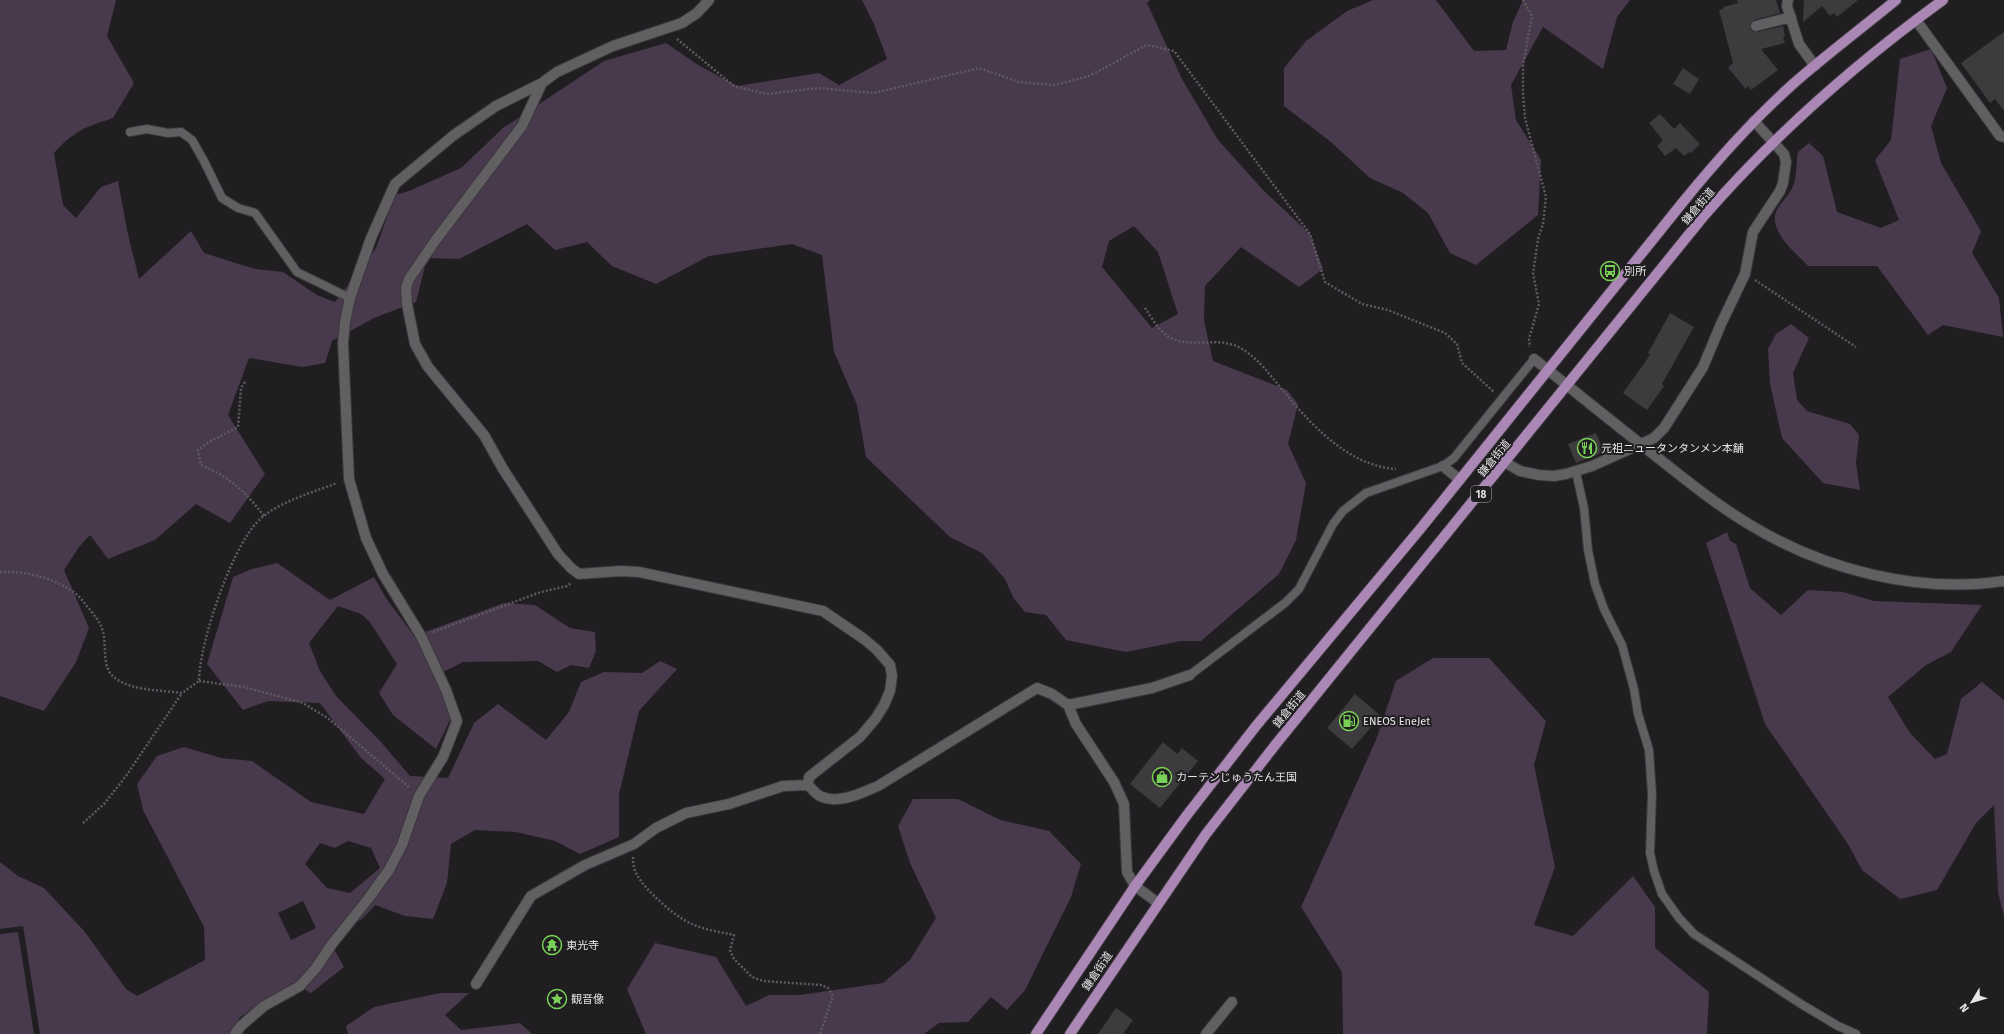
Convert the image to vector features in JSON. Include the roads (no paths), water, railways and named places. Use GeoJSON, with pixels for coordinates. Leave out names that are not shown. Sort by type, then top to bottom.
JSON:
{"type":"FeatureCollection","features":[{"type":"Feature","properties":{"kind":"main road","name":"鎌倉街道"},"geometry":{"type":"LineString","coordinates":[[1036,1034],[1135,886],[1187,815],[1256,726],[1460,480],[1683,202],[1718,160],[1754,121],[1815,66],[1896,0]]}},
{"type":"Feature","properties":{"kind":"main road","name":"鎌倉街道"},"geometry":{"type":"LineString","coordinates":[[1070,1034],[1206,834],[1276,744],[1506,463],[1703,216],[1740,174],[1823,95],[1943,0]]}},
{"type":"Feature","properties":{"kind":"street"},"geometry":{"type":"LineString","coordinates":[[235,1034],[241,1026],[264,1006],[300,986],[316,968],[389,870],[402,845],[419,796],[443,757],[458,721],[446,690],[421,636],[383,574],[366,538],[349,479],[343,343],[344,322],[350,298],[371,238],[395,184],[466,127],[496,106],[542,83],[556,72],[613,46],[682,23],[697,13],[709,0]]}},
{"type":"Feature","properties":{"kind":"street"},"geometry":{"type":"LineString","coordinates":[[1788,0],[1787,6],[1799,44],[1815,66]]}},
{"type":"Feature","properties":{"kind":"street"},"geometry":{"type":"LineString","coordinates":[[1756,26],[1791,17]]}},
{"type":"Feature","properties":{"kind":"street"},"geometry":{"type":"LineString","coordinates":[[1916,20],[2000,136],[2004,137]]}},
{"type":"Feature","properties":{"kind":"street"},"geometry":{"type":"LineString","coordinates":[[542,83],[522,126],[435,241],[409,279],[406,288],[407,304],[415,344],[428,367],[484,435],[503,469],[558,554],[579,574],[620,571],[639,572],[823,610],[877,650],[890,665],[892,676],[890,691],[884,705],[860,737],[809,777],[808,785]]}},
{"type":"Feature","properties":{"kind":"street"},"geometry":{"type":"LineString","coordinates":[[1506,463],[1520,471],[1540,475],[1554,476],[1576,472],[1654,438],[1664,428],[1703,367],[1721,324],[1745,274],[1754,232],[1780,191],[1785,174],[1786,162],[1784,154],[1774,141],[1754,121]]}},
{"type":"Feature","properties":{"kind":"street"},"geometry":{"type":"LineString","coordinates":[[1534,359],[1727,510],[1778,540],[1809,554],[1857,570],[1900,580],[1957,584],[2004,580]]}},
{"type":"Feature","properties":{"kind":"street"},"geometry":{"type":"LineString","coordinates":[[1443,466],[1460,480]]}},
{"type":"Feature","properties":{"kind":"street"},"geometry":{"type":"LineString","coordinates":[[1068,705],[1152,688],[1190,675]]}},
{"type":"Feature","properties":{"kind":"street"},"geometry":{"type":"LineString","coordinates":[[476,984],[531,896],[585,865],[634,844],[656,828],[686,813],[729,804],[783,786],[808,785],[819,796],[833,799],[851,797],[878,786],[1037,688],[1052,694],[1068,705],[1076,724],[1120,793],[1126,819],[1125,860],[1127,872],[1135,886],[1158,903]]}},
{"type":"Feature","properties":{"kind":"street"},"geometry":{"type":"LineString","coordinates":[[1206,1034],[1232,1002]]}},
{"type":"Feature","properties":{"kind":"lane"},"geometry":{"type":"LineString","coordinates":[[130,132],[146,129],[168,133],[182,132],[192,140],[222,198],[238,208],[255,214],[297,272],[350,298]]}},
{"type":"Feature","properties":{"kind":"lane"},"geometry":{"type":"LineString","coordinates":[[1190,675],[1285,603],[1299,589],[1333,524],[1343,511],[1366,493],[1443,466],[1454,458],[1534,359]]}},
{"type":"Feature","properties":{"kind":"lane"},"geometry":{"type":"LineString","coordinates":[[1576,472],[1584,508],[1588,550],[1595,584],[1604,609],[1622,645],[1633,683],[1638,714],[1649,750],[1652,794],[1650,854],[1662,894],[1694,934],[1801,1004],[1856,1034]]}},
{"type":"Feature","properties":{"kind":"place","name":"別所"},"geometry":{"type":"Point","coordinates":[1610,271]}},
{"type":"Feature","properties":{"kind":"place","name":"元祖ニュータンタンメン本舗"},"geometry":{"type":"Point","coordinates":[1587,448]}},
{"type":"Feature","properties":{"kind":"place","name":"ENEOS EneJet"},"geometry":{"type":"Point","coordinates":[1349,721]}},
{"type":"Feature","properties":{"kind":"place","name":"カーテンじゅうたん王国"},"geometry":{"type":"Point","coordinates":[1162,777]}},
{"type":"Feature","properties":{"kind":"place","name":"東光寺"},"geometry":{"type":"Point","coordinates":[552,945]}},
{"type":"Feature","properties":{"kind":"place","name":"観音像"},"geometry":{"type":"Point","coordinates":[557,999]}}]}
